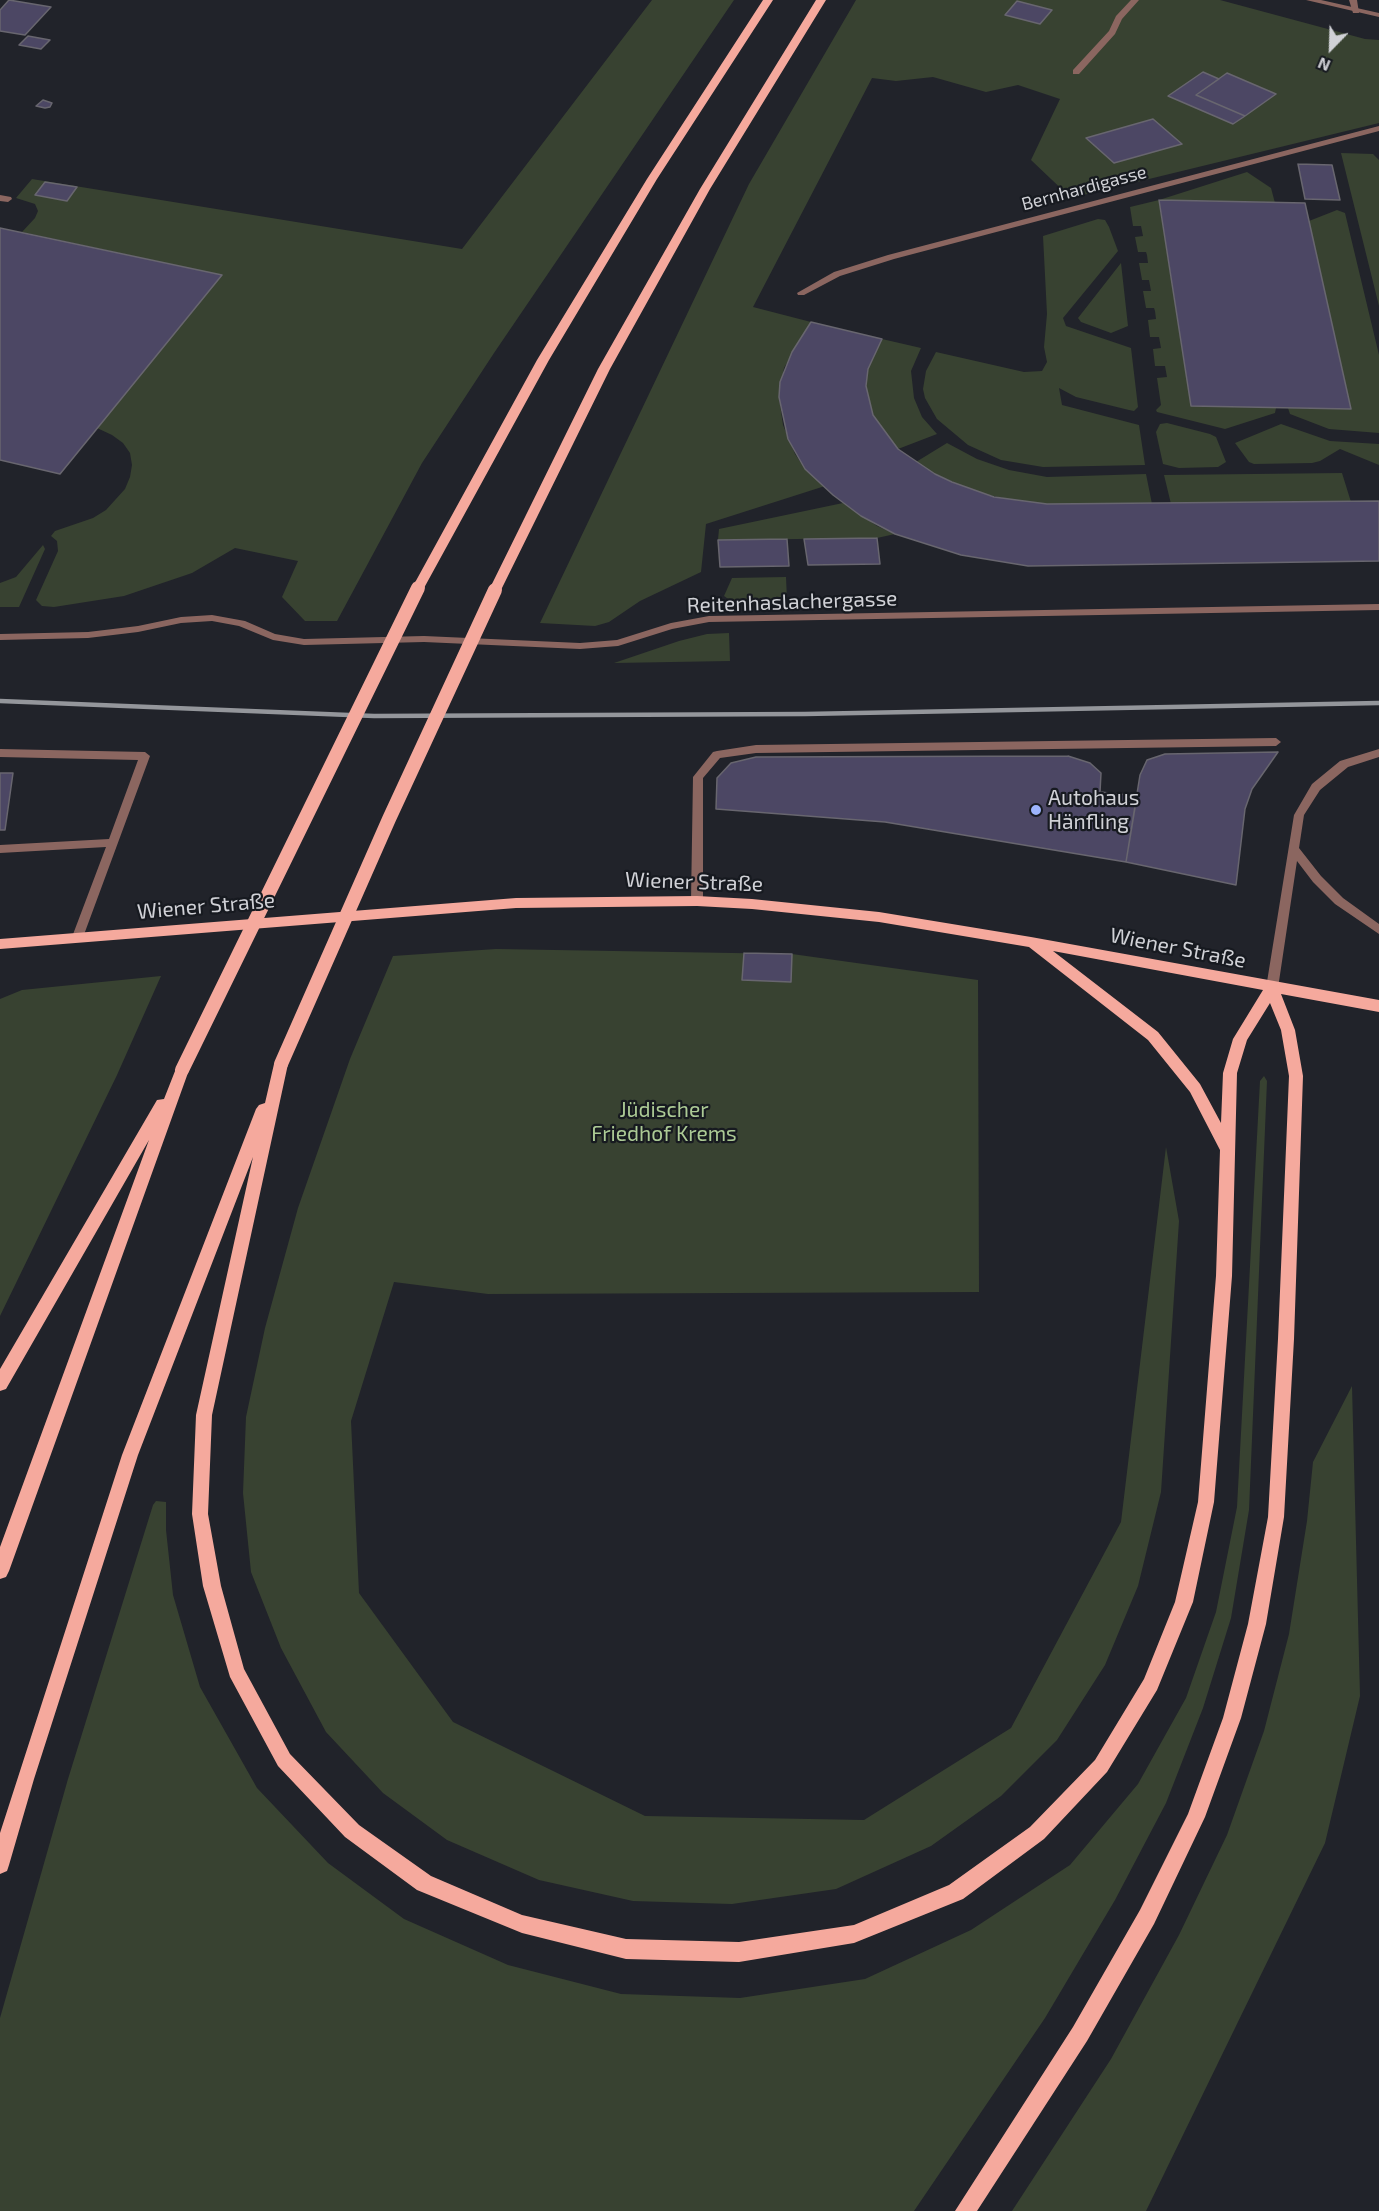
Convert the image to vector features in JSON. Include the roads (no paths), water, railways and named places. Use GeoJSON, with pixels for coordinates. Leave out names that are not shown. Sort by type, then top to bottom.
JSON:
{"type":"FeatureCollection","features":[{"type":"Feature","properties":{"kind":"main road"},"geometry":{"type":"LineString","coordinates":[[0,1384],[182,1070],[418,588],[543,360],[652,179],[768,0]]}},
{"type":"Feature","properties":{"kind":"main road"},"geometry":{"type":"LineString","coordinates":[[0,1864],[25,1779],[130,1455],[281,1064],[389,819],[495,590],[604,369],[705,189],[821,0]]}},
{"type":"Feature","properties":{"kind":"main road","name":"Wiener Straße"},"geometry":{"type":"LineString","coordinates":[[0,944],[516,903],[697,901],[752,904],[879,917],[1031,942],[1379,1006]]}},
{"type":"Feature","properties":{"kind":"main road"},"geometry":{"type":"LineString","coordinates":[[1031,942],[1153,1036],[1195,1088],[1227,1149]]}},
{"type":"Feature","properties":{"kind":"main road"},"geometry":{"type":"LineString","coordinates":[[281,1064],[204,1415],[200,1514],[212,1586],[237,1671],[284,1760],[352,1831],[424,1883],[522,1924],[626,1949],[739,1952],[854,1934],[956,1892],[1037,1833],[1101,1766],[1151,1684],[1184,1602],[1206,1502],[1224,1276],[1230,1073],[1240,1039],[1272,988]]}},
{"type":"Feature","properties":{"kind":"main road"},"geometry":{"type":"LineString","coordinates":[[965,2211],[1080,2034],[1147,1917],[1196,1817],[1232,1718],[1257,1624],[1276,1517],[1286,1339],[1296,1076],[1287,1030],[1272,988]]}},
{"type":"Feature","properties":{"kind":"main road"},"geometry":{"type":"LineString","coordinates":[[0,1571],[182,1070]]}},
{"type":"Feature","properties":{"kind":"street"},"geometry":{"type":"LineString","coordinates":[[1076,72],[1112,32],[1119,18],[1135,0]]}},
{"type":"Feature","properties":{"kind":"street"},"geometry":{"type":"LineString","coordinates":[[1310,0],[1379,15]]}},
{"type":"Feature","properties":{"kind":"street"},"geometry":{"type":"LineString","coordinates":[[1353,0],[1356,11]]}},
{"type":"Feature","properties":{"kind":"street","name":"Bernhardigasse"},"geometry":{"type":"LineString","coordinates":[[801,293],[837,274],[891,257],[1379,128]]}},
{"type":"Feature","properties":{"kind":"street","name":"Reitenhaslachergasse"},"geometry":{"type":"LineString","coordinates":[[0,637],[88,635],[138,629],[181,620],[212,618],[241,623],[273,637],[304,642],[424,639],[580,646],[618,643],[671,626],[709,619],[1379,608]]}},
{"type":"Feature","properties":{"kind":"street"},"geometry":{"type":"LineString","coordinates":[[697,901],[698,777],[717,755],[756,749],[1276,742]]}},
{"type":"Feature","properties":{"kind":"street"},"geometry":{"type":"LineString","coordinates":[[0,753],[145,756],[78,937]]}},
{"type":"Feature","properties":{"kind":"street"},"geometry":{"type":"LineString","coordinates":[[1272,988],[1299,815],[1316,787],[1344,764],[1379,753]]}},
{"type":"Feature","properties":{"kind":"street"},"geometry":{"type":"LineString","coordinates":[[0,849],[114,843]]}},
{"type":"Feature","properties":{"kind":"street"},"geometry":{"type":"LineString","coordinates":[[1293,849],[1317,879],[1340,902],[1379,930]]}},
{"type":"Feature","properties":{"kind":"railway"},"geometry":{"type":"LineString","coordinates":[[0,701],[374,716],[805,714],[1379,703]]}},
{"type":"Feature","properties":{"kind":"place","name":"Autohaus Hänfling"},"geometry":{"type":"Point","coordinates":[1036,810]}},
{"type":"Feature","properties":{"kind":"park label","name":"Jüdischer Friedhof Krems"},"geometry":{"type":"Point","coordinates":[664,1122]}}]}
